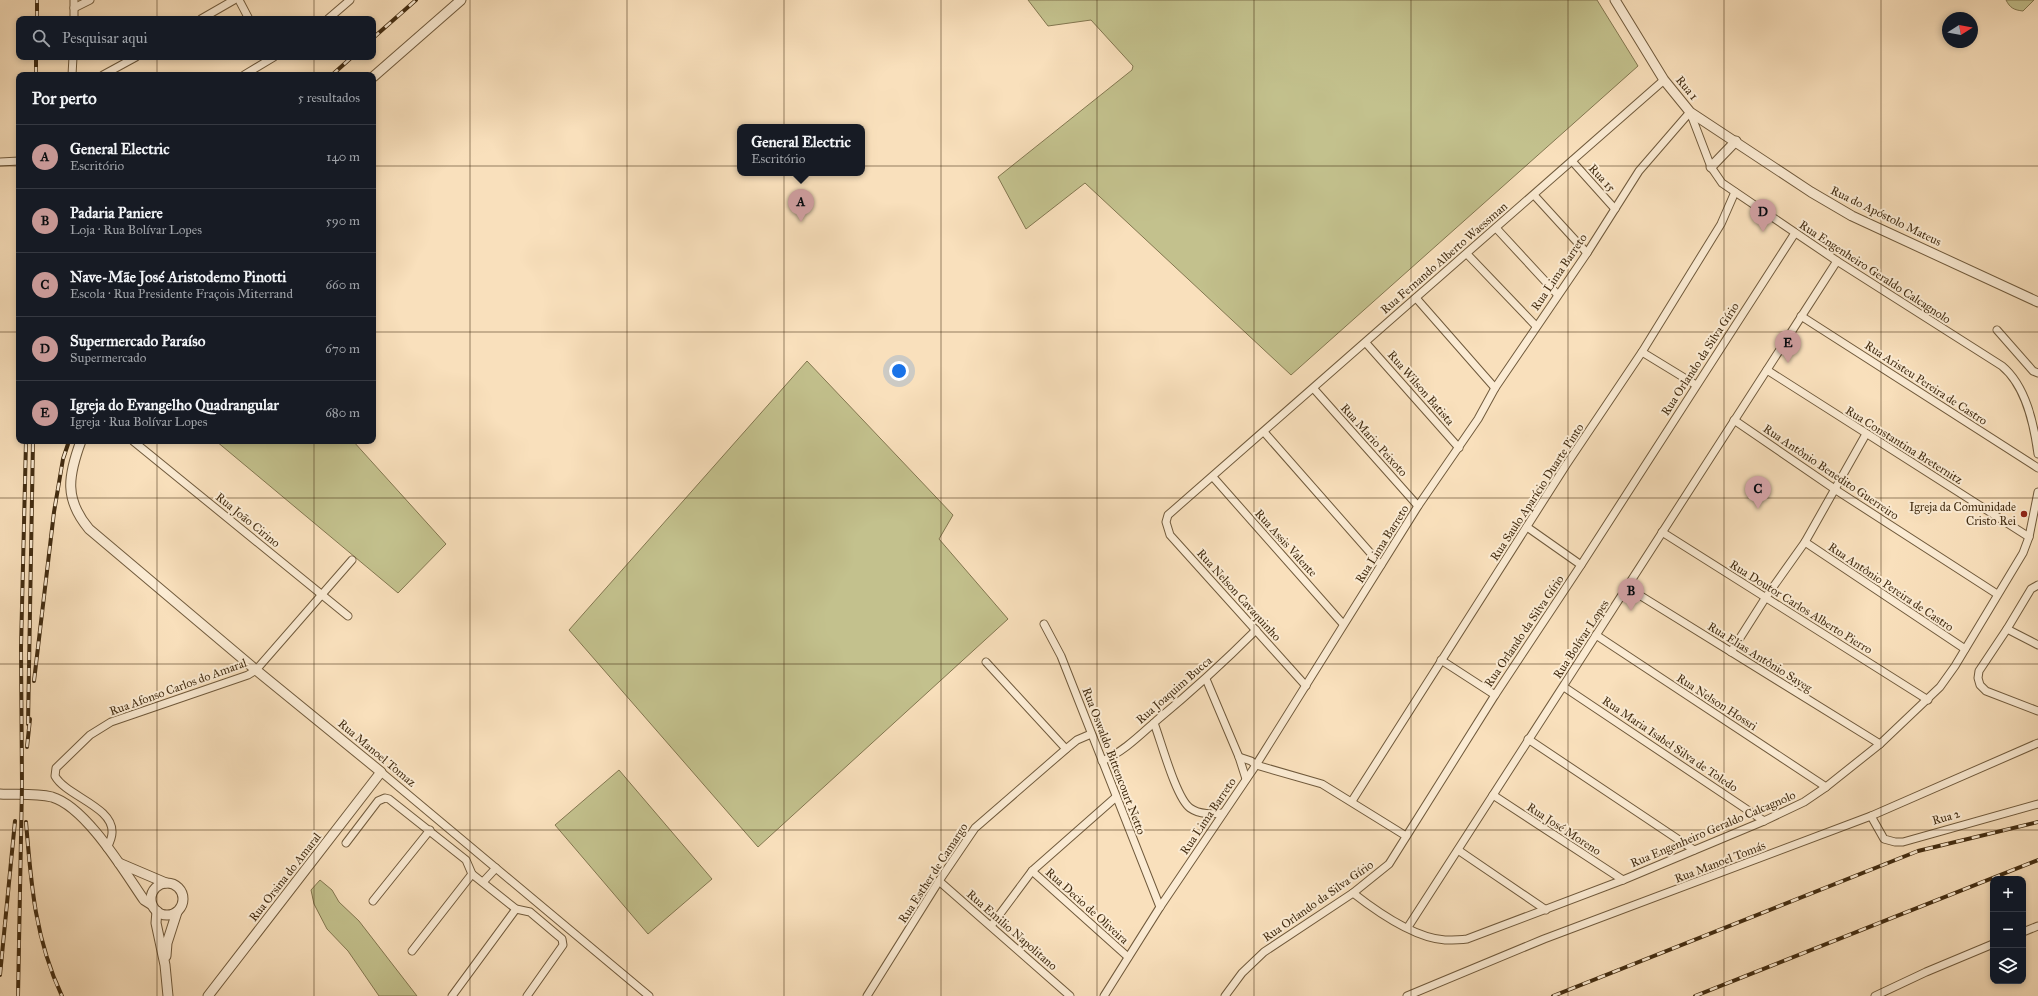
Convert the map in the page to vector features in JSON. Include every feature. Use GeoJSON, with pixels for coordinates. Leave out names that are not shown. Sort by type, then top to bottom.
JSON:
{"type":"FeatureCollection","features":[{"type":"Feature","properties":{"kind":"street"},"geometry":{"type":"LineString","coordinates":[[74,0],[74,16]]}},
{"type":"Feature","properties":{"kind":"street"},"geometry":{"type":"LineString","coordinates":[[74,8],[90,0]]}},
{"type":"Feature","properties":{"kind":"street"},"geometry":{"type":"LineString","coordinates":[[206,16],[234,0]]}},
{"type":"Feature","properties":{"kind":"street"},"geometry":{"type":"LineString","coordinates":[[239,0],[247,16]]}},
{"type":"Feature","properties":{"kind":"street"},"geometry":{"type":"LineString","coordinates":[[331,16],[350,0]]}},
{"type":"Feature","properties":{"kind":"street"},"geometry":{"type":"LineString","coordinates":[[376,74],[461,0]]}},
{"type":"Feature","properties":{"kind":"street"},"geometry":{"type":"LineString","coordinates":[[1615,0],[1664,80]]}},
{"type":"Feature","properties":{"kind":"street"},"geometry":{"type":"LineString","coordinates":[[72,72],[73,60]]}},
{"type":"Feature","properties":{"kind":"street"},"geometry":{"type":"LineString","coordinates":[[116,72],[132,60]]}},
{"type":"Feature","properties":{"kind":"street"},"geometry":{"type":"LineString","coordinates":[[249,72],[268,60]]}},
{"type":"Feature","properties":{"kind":"street","name":"Rua 1"},"geometry":{"type":"LineString","coordinates":[[1664,80],[1690,112]]}},
{"type":"Feature","properties":{"kind":"street","name":"Rua Fernando Alberto Waessman"},"geometry":{"type":"LineString","coordinates":[[1168,515],[1314,389],[1664,80]]}},
{"type":"Feature","properties":{"kind":"street","name":"Rua do Apóstolo Mateus"},"geometry":{"type":"LineString","coordinates":[[1690,112],[1811,192],[1852,216],[2038,302]]}},
{"type":"Feature","properties":{"kind":"street","name":"Rua Engenheiro Geraldo Calcagnolo"},"geometry":{"type":"LineString","coordinates":[[1690,112],[1711,167],[1722,183],[1837,261],[2002,366],[2012,374],[2027,405],[2038,454]]}},
{"type":"Feature","properties":{"kind":"street","name":"Rua Lima Barreto"},"geometry":{"type":"LineString","coordinates":[[1104,996],[1160,907],[1256,765],[1418,506],[1459,448],[1495,388],[1557,294],[1587,253],[1639,171],[1690,112]]}},
{"type":"Feature","properties":{"kind":"street"},"geometry":{"type":"LineString","coordinates":[[1711,167],[1736,142]]}},
{"type":"Feature","properties":{"kind":"street"},"geometry":{"type":"LineString","coordinates":[[0,162],[16,161]]}},
{"type":"Feature","properties":{"kind":"street","name":"Rua 15"},"geometry":{"type":"LineString","coordinates":[[1572,161],[1615,209]]}},
{"type":"Feature","properties":{"kind":"street","name":"Rua Saulo Aparício Duarte Pinto"},"geometry":{"type":"LineString","coordinates":[[1352,802],[1526,527],[1642,352],[1721,224],[1735,192]]}},
{"type":"Feature","properties":{"kind":"street"},"geometry":{"type":"LineString","coordinates":[[1534,195],[1587,253]]}},
{"type":"Feature","properties":{"kind":"street"},"geometry":{"type":"LineString","coordinates":[[1496,228],[1557,294]]}},
{"type":"Feature","properties":{"kind":"street","name":"Rua Orlando da Silva Gírio"},"geometry":{"type":"LineString","coordinates":[[1225,996],[1242,973],[1264,952],[1353,893],[1389,864],[1495,695],[1581,565],[1795,233]]}},
{"type":"Feature","properties":{"kind":"street"},"geometry":{"type":"LineString","coordinates":[[1467,254],[1536,326]]}},
{"type":"Feature","properties":{"kind":"street","name":"Rua Bolívar Lopes"},"geometry":{"type":"LineString","coordinates":[[1408,927],[1492,795],[1628,588],[1662,532],[1837,261]]}},
{"type":"Feature","properties":{"kind":"street"},"geometry":{"type":"LineString","coordinates":[[1416,298],[1495,388]]}},
{"type":"Feature","properties":{"kind":"street","name":"Rua Aristeu Pereira de Castro"},"geometry":{"type":"LineString","coordinates":[[1801,316],[2038,468]]}},
{"type":"Feature","properties":{"kind":"street"},"geometry":{"type":"LineString","coordinates":[[1997,330],[2033,371],[2038,373]]}},
{"type":"Feature","properties":{"kind":"street","name":"Rua Wilson Batista"},"geometry":{"type":"LineString","coordinates":[[1366,343],[1459,448]]}},
{"type":"Feature","properties":{"kind":"street"},"geometry":{"type":"LineString","coordinates":[[1642,352],[1696,385]]}},
{"type":"Feature","properties":{"kind":"street","name":"Rua Constantina Breternitz"},"geometry":{"type":"LineString","coordinates":[[1766,370],[2029,537]]}},
{"type":"Feature","properties":{"kind":"street","name":"Rua Mario Peixoto"},"geometry":{"type":"LineString","coordinates":[[1314,389],[1418,506]]}},
{"type":"Feature","properties":{"kind":"street","name":"Rua Antônio Benedito Guerreiro"},"geometry":{"type":"LineString","coordinates":[[1734,420],[1836,490],[1997,594]]}},
{"type":"Feature","properties":{"kind":"street"},"geometry":{"type":"LineString","coordinates":[[1264,432],[1382,565]]}},
{"type":"Feature","properties":{"kind":"street"},"geometry":{"type":"LineString","coordinates":[[1731,652],[1805,542],[1836,490],[1866,434]]}},
{"type":"Feature","properties":{"kind":"street","name":"Rua Manoel Tomaz"},"geometry":{"type":"LineString","coordinates":[[80,444],[72,464],[69,486],[78,516],[89,529],[256,670],[381,772],[649,996]]}},
{"type":"Feature","properties":{"kind":"street","name":"Rua João Cirino"},"geometry":{"type":"LineString","coordinates":[[137,444],[348,616]]}},
{"type":"Feature","properties":{"kind":"street","name":"Rua Assis Valente"},"geometry":{"type":"LineString","coordinates":[[1213,477],[1343,624]]}},
{"type":"Feature","properties":{"kind":"street","name":"Rua Engenheiro Geraldo Calcagnolo"},"geometry":{"type":"LineString","coordinates":[[1353,893],[1374,910],[1392,921],[1425,935],[1444,940],[1467,939],[1623,880],[1804,802],[1826,787],[1880,744],[1940,687],[2023,554],[2029,537],[2038,492]]}},
{"type":"Feature","properties":{"kind":"street","name":"Rua Nelson Cavaquinho"},"geometry":{"type":"LineString","coordinates":[[1168,515],[1166,522],[1170,534],[1306,686]]}},
{"type":"Feature","properties":{"kind":"street"},"geometry":{"type":"LineString","coordinates":[[1526,527],[1581,565]]}},
{"type":"Feature","properties":{"kind":"street","name":"Rua Doutor Carlos Alberto Pierro"},"geometry":{"type":"LineString","coordinates":[[1662,532],[1928,700]]}},
{"type":"Feature","properties":{"kind":"street","name":"Rua Antônio Pereira de Castro"},"geometry":{"type":"LineString","coordinates":[[1805,542],[1965,649]]}},
{"type":"Feature","properties":{"kind":"street","name":"Rua Afonso Carlos do Amaral"},"geometry":{"type":"LineString","coordinates":[[107,848],[112,833],[106,818],[96,808],[59,782],[55,776],[56,768],[100,728],[125,716],[248,675],[256,670],[352,560]]}},
{"type":"Feature","properties":{"kind":"street"},"geometry":{"type":"LineString","coordinates":[[2038,585],[2031,588],[2007,629],[1979,671],[1978,678],[1980,685],[1986,690],[2038,711]]}},
{"type":"Feature","properties":{"kind":"street","name":"Rua Elias Antônio Sayeg"},"geometry":{"type":"LineString","coordinates":[[1628,588],[1880,744]]}},
{"type":"Feature","properties":{"kind":"street","name":"Rua Oswaldo Bittencourt Netto"},"geometry":{"type":"LineString","coordinates":[[1044,624],[1061,656],[1160,907]]}},
{"type":"Feature","properties":{"kind":"street"},"geometry":{"type":"LineString","coordinates":[[2007,629],[2038,645]]}},
{"type":"Feature","properties":{"kind":"street","name":"Rua Joaquim Bucca"},"geometry":{"type":"LineString","coordinates":[[1102,760],[1117,754],[1154,723],[1206,679],[1256,630]]}},
{"type":"Feature","properties":{"kind":"street","name":"Rua Nelson Hossri"},"geometry":{"type":"LineString","coordinates":[[1596,636],[1826,787]]}},
{"type":"Feature","properties":{"kind":"street"},"geometry":{"type":"LineString","coordinates":[[1441,660],[1495,695]]}},
{"type":"Feature","properties":{"kind":"street"},"geometry":{"type":"LineString","coordinates":[[986,662],[1066,749]]}},
{"type":"Feature","properties":{"kind":"street"},"geometry":{"type":"LineString","coordinates":[[1206,679],[1239,757],[1246,779]]}},
{"type":"Feature","properties":{"kind":"street","name":"Rua Maria Isabel Silva de Toledo"},"geometry":{"type":"LineString","coordinates":[[1564,686],[1764,820]]}},
{"type":"Feature","properties":{"kind":"street"},"geometry":{"type":"LineString","coordinates":[[1154,723],[1183,802],[1196,811],[1208,814],[1223,813]]}},
{"type":"Feature","properties":{"kind":"street","name":"Rua Esther de Camargo"},"geometry":{"type":"LineString","coordinates":[[867,996],[939,881],[975,828],[1077,740],[1091,734]]}},
{"type":"Feature","properties":{"kind":"street"},"geometry":{"type":"LineString","coordinates":[[1528,740],[1694,850]]}},
{"type":"Feature","properties":{"kind":"street","name":"Rua Manoel Tomás"},"geometry":{"type":"LineString","coordinates":[[1408,996],[1544,940],[1871,816],[2038,743]]}},
{"type":"Feature","properties":{"kind":"street"},"geometry":{"type":"LineString","coordinates":[[1239,757],[1251,761],[1256,765],[1322,784],[1406,836]]}},
{"type":"Feature","properties":{"kind":"street","name":"Rua Orsina do Amaral"},"geometry":{"type":"LineString","coordinates":[[208,996],[381,772]]}},
{"type":"Feature","properties":{"kind":"street"},"geometry":{"type":"LineString","coordinates":[[0,794],[40,795],[63,802],[76,811],[107,848],[144,900],[165,915],[177,912]]}},
{"type":"Feature","properties":{"kind":"street","name":"Rua José Moreno"},"geometry":{"type":"LineString","coordinates":[[1492,795],[1623,880]]}},
{"type":"Feature","properties":{"kind":"street"},"geometry":{"type":"LineString","coordinates":[[991,926],[1032,871],[1116,797]]}},
{"type":"Feature","properties":{"kind":"street"},"geometry":{"type":"LineString","coordinates":[[346,843],[378,801],[384,798],[389,799],[466,860],[472,874],[516,909],[530,912],[562,940],[563,945],[527,996]]}},
{"type":"Feature","properties":{"kind":"street","name":"Rua 2"},"geometry":{"type":"LineString","coordinates":[[1871,816],[1884,838],[1895,842],[1903,842],[2038,804]]}},
{"type":"Feature","properties":{"kind":"street"},"geometry":{"type":"LineString","coordinates":[[1208,814],[1216,823]]}},
{"type":"Feature","properties":{"kind":"street"},"geometry":{"type":"LineString","coordinates":[[373,901],[430,830]]}},
{"type":"Feature","properties":{"kind":"street"},"geometry":{"type":"LineString","coordinates":[[1458,850],[1546,910]]}},
{"type":"Feature","properties":{"kind":"street"},"geometry":{"type":"LineString","coordinates":[[118,862],[176,886],[182,894],[182,905],[177,912],[167,943],[165,965]]}},
{"type":"Feature","properties":{"kind":"street"},"geometry":{"type":"LineString","coordinates":[[483,882],[496,868]]}},
{"type":"Feature","properties":{"kind":"street","name":"Rua Decio de Oliveira"},"geometry":{"type":"LineString","coordinates":[[1032,871],[1128,957]]}},
{"type":"Feature","properties":{"kind":"street"},"geometry":{"type":"LineString","coordinates":[[412,951],[472,874]]}},
{"type":"Feature","properties":{"kind":"street","name":"Rua Emilio Napolitano"},"geometry":{"type":"LineString","coordinates":[[939,881],[1070,996]]}},
{"type":"Feature","properties":{"kind":"street"},"geometry":{"type":"LineString","coordinates":[[166,883],[160,884],[152,893],[156,923],[165,965],[168,996]]}},
{"type":"Feature","properties":{"kind":"street"},"geometry":{"type":"LineString","coordinates":[[452,996],[516,909]]}},
{"type":"Feature","properties":{"kind":"street"},"geometry":{"type":"LineString","coordinates":[[2026,931],[2038,926]]}},
{"type":"Feature","properties":{"kind":"street"},"geometry":{"type":"LineString","coordinates":[[1875,996],[1926,972],[1990,945]]}},
{"type":"Feature","properties":{"kind":"shaded area"},"geometry":{"type":"Polygon","coordinates":[[[1028,0],[1597,0],[1638,66],[1291,375],[1085,183],[1026,229],[998,177],[1132,70],[1133,66],[1091,20],[1048,26],[1028,0]]]}},
{"type":"Feature","properties":{"kind":"shaded area"},"geometry":{"type":"Polygon","coordinates":[[[2006,0],[2034,0],[2023,11],[2013,8],[2006,0]]]}},
{"type":"Feature","properties":{"kind":"shaded area"},"geometry":{"type":"Polygon","coordinates":[[[807,361],[953,515],[939,539],[1008,619],[758,847],[569,630],[807,361]]]}},
{"type":"Feature","properties":{"kind":"shaded area"},"geometry":{"type":"Polygon","coordinates":[[[220,444],[356,444],[446,544],[398,593],[220,444]]]}},
{"type":"Feature","properties":{"kind":"shaded area"},"geometry":{"type":"Polygon","coordinates":[[[619,770],[712,879],[648,934],[555,825],[619,770]]]}},
{"type":"Feature","properties":{"kind":"shaded area"},"geometry":{"type":"Polygon","coordinates":[[[320,880],[332,890],[339,902],[359,921],[417,996],[379,996],[348,951],[327,929],[314,904],[311,890],[320,880]]]}},
{"type":"Feature","properties":{"kind":"railway"},"geometry":{"type":"LineString","coordinates":[[37,0],[37,16]]}},
{"type":"Feature","properties":{"kind":"railway"},"geometry":{"type":"LineString","coordinates":[[376,35],[416,0]]}},
{"type":"Feature","properties":{"kind":"railway"},"geometry":{"type":"LineString","coordinates":[[36,60],[36,72]]}},
{"type":"Feature","properties":{"kind":"railway"},"geometry":{"type":"LineString","coordinates":[[335,72],[349,60]]}},
{"type":"Feature","properties":{"kind":"railway"},"geometry":{"type":"LineString","coordinates":[[18,996],[22,785],[21,648],[26,444]]}},
{"type":"Feature","properties":{"kind":"railway"},"geometry":{"type":"LineString","coordinates":[[28,724],[33,444]]}},
{"type":"Feature","properties":{"kind":"railway"},"geometry":{"type":"LineString","coordinates":[[34,681],[54,512],[63,459],[68,444]]}},
{"type":"Feature","properties":{"kind":"railway"},"geometry":{"type":"LineString","coordinates":[[27,747],[30,719]]}},
{"type":"Feature","properties":{"kind":"railway"},"geometry":{"type":"LineString","coordinates":[[0,975],[15,821]]}},
{"type":"Feature","properties":{"kind":"railway"},"geometry":{"type":"LineString","coordinates":[[26,822],[32,889],[40,932],[53,975],[62,996]]}},
{"type":"Feature","properties":{"kind":"railway"},"geometry":{"type":"LineString","coordinates":[[1553,996],[1918,851],[2038,822]]}},
{"type":"Feature","properties":{"kind":"railway"},"geometry":{"type":"LineString","coordinates":[[1695,996],[2038,860]]}},
{"type":"Feature","properties":{"kind":"place","name":"General Electric"},"geometry":{"type":"Point","coordinates":[801,222]}},
{"type":"Feature","properties":{"kind":"place","name":"Supermercado Paraíso"},"geometry":{"type":"Point","coordinates":[1763,232]}},
{"type":"Feature","properties":{"kind":"place","name":"Igreja do Evangelho Quadrangular"},"geometry":{"type":"Point","coordinates":[1788,363]}},
{"type":"Feature","properties":{"kind":"place","name":"Nave-Mãe José Aristodemo Pinotti"},"geometry":{"type":"Point","coordinates":[1758,509]}},
{"type":"Feature","properties":{"kind":"place","name":"Igreja da Comunidade Cristo Rei"},"geometry":{"type":"Point","coordinates":[2024,514]}},
{"type":"Feature","properties":{"kind":"place","name":"Padaria Paniere"},"geometry":{"type":"Point","coordinates":[1631,611]}}]}
